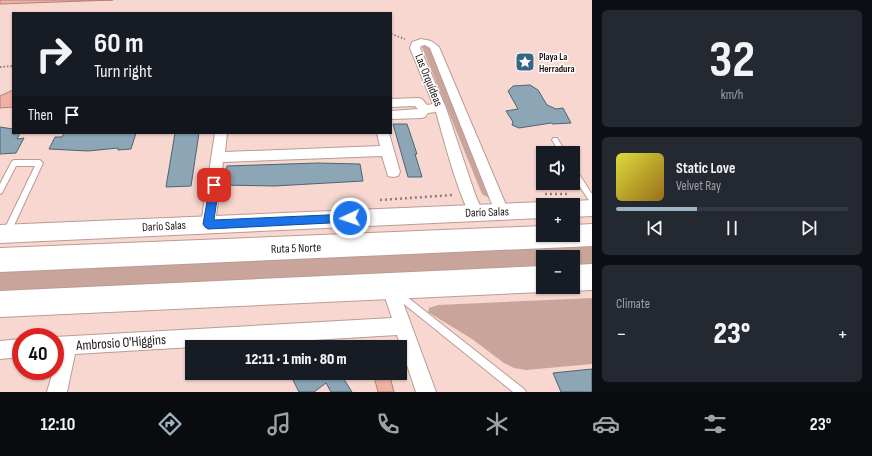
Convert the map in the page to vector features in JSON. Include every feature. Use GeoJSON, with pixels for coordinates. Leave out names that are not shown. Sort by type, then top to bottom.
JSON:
{"type":"FeatureCollection","features":[{"type":"Feature","properties":{"kind":"highway","name":"Ruta 5 Norte"},"geometry":{"type":"LineString","coordinates":[[0,260],[592,235]]}},
{"type":"Feature","properties":{"kind":"highway"},"geometry":{"type":"LineString","coordinates":[[580,278],[592,277]]}},
{"type":"Feature","properties":{"kind":"highway"},"geometry":{"type":"LineString","coordinates":[[0,304],[536,279]]}},
{"type":"Feature","properties":{"kind":"street","name":"Las Orquídeas"},"geometry":{"type":"LineString","coordinates":[[476,213],[468,194],[440,108],[415,48],[416,44],[420,42],[434,47],[502,212]]}},
{"type":"Feature","properties":{"kind":"street"},"geometry":{"type":"LineString","coordinates":[[392,103],[418,102],[424,109]]}},
{"type":"Feature","properties":{"kind":"street"},"geometry":{"type":"LineString","coordinates":[[424,109],[440,108]]}},
{"type":"Feature","properties":{"kind":"street"},"geometry":{"type":"LineString","coordinates":[[392,115],[421,114],[424,109]]}},
{"type":"Feature","properties":{"kind":"street"},"geometry":{"type":"LineString","coordinates":[[208,224],[219,157],[221,134]]}},
{"type":"Feature","properties":{"kind":"street"},"geometry":{"type":"LineString","coordinates":[[383,134],[393,172]]}},
{"type":"Feature","properties":{"kind":"street"},"geometry":{"type":"LineString","coordinates":[[219,157],[387,151]]}},
{"type":"Feature","properties":{"kind":"street"},"geometry":{"type":"LineString","coordinates":[[580,209],[592,208]]}},
{"type":"Feature","properties":{"kind":"street","name":"Darío Salas"},"geometry":{"type":"LineString","coordinates":[[3,234],[536,210]]}},
{"type":"Feature","properties":{"kind":"street"},"geometry":{"type":"LineString","coordinates":[[389,286],[426,392]]}},
{"type":"Feature","properties":{"kind":"street","name":"Ambrosio O'Higgins"},"geometry":{"type":"LineString","coordinates":[[64,346],[403,326]]}},
{"type":"Feature","properties":{"kind":"street"},"geometry":{"type":"LineString","coordinates":[[0,350],[12,349]]}},
{"type":"Feature","properties":{"kind":"street"},"geometry":{"type":"LineString","coordinates":[[57,392],[58,380]]}},
{"type":"Feature","properties":{"kind":"lane"},"geometry":{"type":"LineString","coordinates":[[555,140],[559,146]]}},
{"type":"Feature","properties":{"kind":"lane"},"geometry":{"type":"LineString","coordinates":[[0,191],[14,164],[40,163],[3,234]]}},
{"type":"Feature","properties":{"kind":"lane"},"geometry":{"type":"LineString","coordinates":[[580,181],[592,200]]}},
{"type":"Feature","properties":{"kind":"lane"},"geometry":{"type":"LineString","coordinates":[[389,286],[521,392]]}},
{"type":"Feature","properties":{"kind":"path"},"geometry":{"type":"LineString","coordinates":[[0,67],[12,66]]}},
{"type":"Feature","properties":{"kind":"shaded area"},"geometry":{"type":"Polygon","coordinates":[[[0,0],[113,0],[0,4],[0,0]]]}},
{"type":"Feature","properties":{"kind":"shaded area"},"geometry":{"type":"Polygon","coordinates":[[[423,45],[429,46],[490,190],[491,197],[489,198],[482,194],[422,47],[423,45]]]}},
{"type":"Feature","properties":{"kind":"shaded area"},"geometry":{"type":"Polygon","coordinates":[[[12,90],[12,107],[0,108],[0,96],[12,90]]]}},
{"type":"Feature","properties":{"kind":"shaded area"},"geometry":{"type":"Polygon","coordinates":[[[592,244],[592,266],[580,267],[580,250],[536,250],[536,268],[0,293],[0,270],[592,244]]]}},
{"type":"Feature","properties":{"kind":"shaded area"},"geometry":{"type":"Polygon","coordinates":[[[592,298],[592,364],[526,370],[514,368],[504,363],[472,339],[428,312],[429,308],[438,305],[592,298]]]}},
{"type":"Feature","properties":{"kind":"shaded area"},"geometry":{"type":"Polygon","coordinates":[[[375,380],[391,380],[394,392],[378,392],[375,380]]]}},
{"type":"Feature","properties":{"kind":"building"},"geometry":{"type":"Polygon","coordinates":[[[530,85],[538,90],[547,105],[556,109],[563,108],[571,123],[551,123],[519,128],[512,125],[513,122],[506,111],[518,109],[508,91],[513,86],[530,85]]]}},
{"type":"Feature","properties":{"kind":"building"},"geometry":{"type":"Polygon","coordinates":[[[393,124],[407,124],[417,154],[415,154],[422,177],[408,177],[393,124]]]}},
{"type":"Feature","properties":{"kind":"building"},"geometry":{"type":"Polygon","coordinates":[[[0,127],[12,129],[12,134],[20,134],[17,139],[24,138],[16,153],[0,154],[0,127]]]}},
{"type":"Feature","properties":{"kind":"building"},"geometry":{"type":"Polygon","coordinates":[[[64,134],[136,134],[131,149],[118,150],[118,148],[88,151],[49,149],[55,137],[62,137],[64,134]]]}},
{"type":"Feature","properties":{"kind":"building"},"geometry":{"type":"Polygon","coordinates":[[[175,134],[199,134],[191,186],[166,187],[175,134]]]}},
{"type":"Feature","properties":{"kind":"building"},"geometry":{"type":"Polygon","coordinates":[[[318,163],[360,164],[363,181],[274,186],[222,185],[223,172],[226,172],[227,166],[318,163]]]}},
{"type":"Feature","properties":{"kind":"building"},"geometry":{"type":"Polygon","coordinates":[[[592,369],[592,392],[561,392],[553,373],[592,369]]]}},
{"type":"Feature","properties":{"kind":"building"},"geometry":{"type":"Polygon","coordinates":[[[293,380],[344,380],[352,392],[331,392],[326,383],[314,392],[299,392],[293,380]]]}},
{"type":"Feature","properties":{"kind":"place","name":"Playa La Herradura"},"geometry":{"type":"Point","coordinates":[525,62]}},
{"type":"Feature","properties":{"kind":"route"},"geometry":{"type":"LineString","coordinates":[[214,185],[208,224],[350,218]]}}]}
